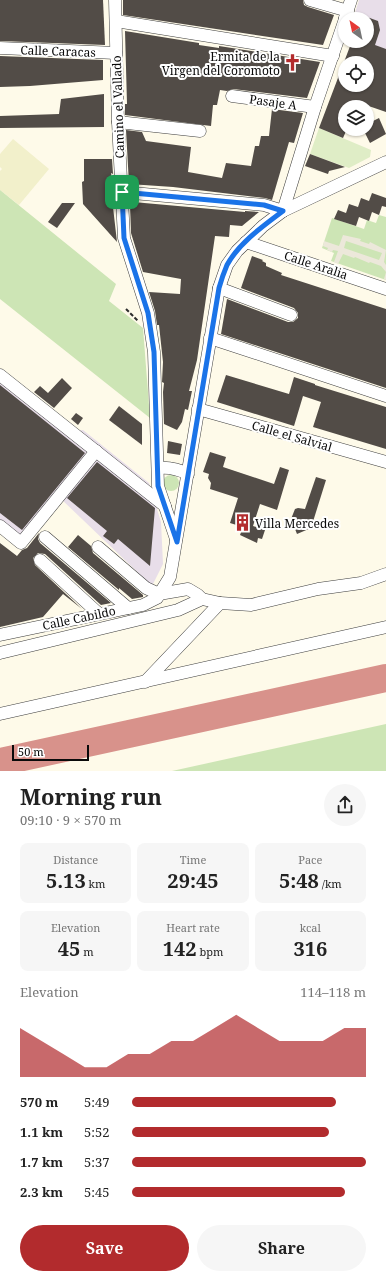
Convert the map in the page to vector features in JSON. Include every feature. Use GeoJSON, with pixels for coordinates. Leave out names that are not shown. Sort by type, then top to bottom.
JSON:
{"type":"FeatureCollection","features":[{"type":"Feature","properties":{"kind":"street","name":"Camino el Vallado"},"geometry":{"type":"LineString","coordinates":[[116,0],[118,122],[124,238],[148,313],[154,352],[159,468],[158,486],[177,542]]}},
{"type":"Feature","properties":{"kind":"street"},"geometry":{"type":"LineString","coordinates":[[310,0],[347,12]]}},
{"type":"Feature","properties":{"kind":"street"},"geometry":{"type":"LineString","coordinates":[[116,22],[333,56]]}},
{"type":"Feature","properties":{"kind":"street"},"geometry":{"type":"LineString","coordinates":[[283,211],[315,107],[338,40]]}},
{"type":"Feature","properties":{"kind":"street","name":"Calle Caracas"},"geometry":{"type":"LineString","coordinates":[[0,48],[116,53]]}},
{"type":"Feature","properties":{"kind":"street","name":"Pasaje A"},"geometry":{"type":"LineString","coordinates":[[232,96],[315,107]]}},
{"type":"Feature","properties":{"kind":"street"},"geometry":{"type":"LineString","coordinates":[[118,122],[200,131]]}},
{"type":"Feature","properties":{"kind":"street"},"geometry":{"type":"LineString","coordinates":[[98,547],[146,588],[158,596],[170,577],[219,288],[227,265],[237,251],[246,242],[283,211],[386,162]]}},
{"type":"Feature","properties":{"kind":"street"},"geometry":{"type":"LineString","coordinates":[[122,192],[264,205],[283,211]]}},
{"type":"Feature","properties":{"kind":"street","name":"Calle Aralia"},"geometry":{"type":"LineString","coordinates":[[246,242],[386,289]]}},
{"type":"Feature","properties":{"kind":"street"},"geometry":{"type":"LineString","coordinates":[[219,288],[291,315]]}},
{"type":"Feature","properties":{"kind":"street"},"geometry":{"type":"LineString","coordinates":[[210,338],[386,396]]}},
{"type":"Feature","properties":{"kind":"street"},"geometry":{"type":"LineString","coordinates":[[0,375],[165,506]]}},
{"type":"Feature","properties":{"kind":"street","name":"Calle el Salvial"},"geometry":{"type":"LineString","coordinates":[[198,410],[386,462]]}},
{"type":"Feature","properties":{"kind":"street"},"geometry":{"type":"LineString","coordinates":[[0,526],[21,543],[96,451]]}},
{"type":"Feature","properties":{"kind":"street"},"geometry":{"type":"LineString","coordinates":[[159,468],[168,467],[188,474]]}},
{"type":"Feature","properties":{"kind":"street"},"geometry":{"type":"LineString","coordinates":[[145,489],[158,486],[163,493],[169,496],[175,496],[185,492]]}},
{"type":"Feature","properties":{"kind":"street"},"geometry":{"type":"LineString","coordinates":[[45,537],[128,608]]}},
{"type":"Feature","properties":{"kind":"street"},"geometry":{"type":"LineString","coordinates":[[40,560],[98,613]]}},
{"type":"Feature","properties":{"kind":"street","name":"Calle Cabildo"},"geometry":{"type":"LineString","coordinates":[[0,635],[98,613],[143,605],[158,596],[188,589],[202,599],[220,603],[251,605],[318,589],[361,583],[386,574]]}},
{"type":"Feature","properties":{"kind":"street"},"geometry":{"type":"LineString","coordinates":[[0,653],[178,610],[202,599]]}},
{"type":"Feature","properties":{"kind":"street"},"geometry":{"type":"LineString","coordinates":[[145,682],[220,603]]}},
{"type":"Feature","properties":{"kind":"street"},"geometry":{"type":"LineString","coordinates":[[0,714],[386,627]]}},
{"type":"Feature","properties":{"kind":"shaded area"},"geometry":{"type":"Polygon","coordinates":[[[359,0],[386,0],[386,49],[370,54],[353,48],[374,48],[374,12],[355,12],[359,0]]]}},
{"type":"Feature","properties":{"kind":"shaded area"},"geometry":{"type":"Polygon","coordinates":[[[13,139],[49,169],[19,205],[0,190],[0,171],[2,169],[0,167],[0,154],[13,139]]]}},
{"type":"Feature","properties":{"kind":"shaded area"},"geometry":{"type":"Polygon","coordinates":[[[343,235],[361,239],[360,241],[369,244],[370,242],[386,250],[384,262],[386,265],[386,272],[381,266],[343,254],[338,264],[334,262],[338,251],[333,250],[332,252],[327,250],[328,248],[323,246],[324,241],[339,246],[343,235]],[[346,241],[344,248],[379,260],[382,253],[346,241]]]}},
{"type":"Feature","properties":{"kind":"shaded area"},"geometry":{"type":"Polygon","coordinates":[[[0,376],[64,432],[83,430],[149,483],[161,522],[163,564],[152,586],[59,497],[21,543],[0,527],[0,376]]]}},
{"type":"Feature","properties":{"kind":"green space"},"geometry":{"type":"Polygon","coordinates":[[[319,128],[371,150],[370,157],[349,168],[310,154],[319,128]]]}},
{"type":"Feature","properties":{"kind":"green space"},"geometry":{"type":"Polygon","coordinates":[[[0,190],[116,284],[109,301],[143,328],[150,418],[0,299],[0,190]]]}},
{"type":"Feature","properties":{"kind":"green space"},"geometry":{"type":"Polygon","coordinates":[[[379,215],[386,217],[386,280],[331,261],[334,253],[322,248],[332,218],[364,229],[367,220],[376,223],[379,215]]]}},
{"type":"Feature","properties":{"kind":"green space"},"geometry":{"type":"Polygon","coordinates":[[[171,475],[178,480],[179,483],[174,490],[171,491],[164,486],[163,483],[168,476],[171,475]]]}},
{"type":"Feature","properties":{"kind":"green space"},"geometry":{"type":"Polygon","coordinates":[[[386,724],[386,771],[172,771],[386,724]]]}},
{"type":"Feature","properties":{"kind":"building"},"geometry":{"type":"Polygon","coordinates":[[[0,0],[103,0],[105,45],[0,41],[0,0]]]}},
{"type":"Feature","properties":{"kind":"building"},"geometry":{"type":"Polygon","coordinates":[[[123,0],[303,0],[304,5],[308,7],[334,15],[323,45],[123,15],[123,0]]]}},
{"type":"Feature","properties":{"kind":"building"},"geometry":{"type":"Polygon","coordinates":[[[374,20],[378,21],[380,30],[375,45],[386,49],[386,112],[374,108],[374,100],[338,100],[338,136],[319,128],[338,78],[338,92],[374,92],[374,56],[346,56],[349,48],[374,48],[374,20]]]}},
{"type":"Feature","properties":{"kind":"building"},"geometry":{"type":"Polygon","coordinates":[[[125,31],[199,43],[199,45],[219,48],[219,46],[320,62],[307,98],[233,89],[227,91],[220,90],[217,105],[213,105],[211,126],[125,115],[125,104],[127,104],[125,31]]]}},
{"type":"Feature","properties":{"kind":"building"},"geometry":{"type":"Polygon","coordinates":[[[0,56],[103,60],[103,80],[0,87],[0,56]]]}},
{"type":"Feature","properties":{"kind":"building"},"geometry":{"type":"Polygon","coordinates":[[[104,94],[104,127],[0,128],[0,116],[59,114],[61,99],[104,94]]]}},
{"type":"Feature","properties":{"kind":"building"},"geometry":{"type":"Polygon","coordinates":[[[272,109],[303,113],[294,143],[289,142],[272,200],[173,187],[129,184],[126,130],[142,132],[146,141],[191,147],[188,172],[222,178],[226,163],[251,166],[255,146],[259,146],[261,136],[269,136],[272,109]]]}},
{"type":"Feature","properties":{"kind":"building"},"geometry":{"type":"Polygon","coordinates":[[[379,118],[386,134],[370,143],[366,136],[374,136],[374,120],[379,118]]]}},
{"type":"Feature","properties":{"kind":"building"},"geometry":{"type":"Polygon","coordinates":[[[310,154],[345,167],[329,171],[328,174],[305,166],[310,154]]]}},
{"type":"Feature","properties":{"kind":"building"},"geometry":{"type":"Polygon","coordinates":[[[84,159],[112,159],[113,174],[111,173],[112,180],[110,181],[117,242],[83,204],[82,182],[84,181],[84,159]]]}},
{"type":"Feature","properties":{"kind":"building"},"geometry":{"type":"Polygon","coordinates":[[[372,193],[386,198],[386,207],[382,206],[379,215],[372,212],[369,221],[359,217],[356,226],[334,219],[338,210],[346,213],[349,204],[358,207],[361,198],[369,201],[372,193]]]}},
{"type":"Feature","properties":{"kind":"building"},"geometry":{"type":"Polygon","coordinates":[[[133,202],[259,212],[242,226],[230,225],[229,237],[215,236],[197,360],[189,391],[192,391],[188,410],[185,409],[182,422],[177,430],[164,424],[164,383],[162,382],[163,362],[159,325],[157,325],[155,311],[149,292],[180,294],[181,279],[143,272],[131,233],[130,205],[133,202]]]}},
{"type":"Feature","properties":{"kind":"building"},"geometry":{"type":"Polygon","coordinates":[[[62,203],[75,203],[57,228],[48,222],[62,203]]]}},
{"type":"Feature","properties":{"kind":"building"},"geometry":{"type":"Polygon","coordinates":[[[252,256],[263,260],[262,261],[266,263],[266,266],[282,273],[281,275],[386,309],[386,388],[221,334],[227,299],[288,322],[293,322],[298,318],[298,313],[294,308],[241,288],[252,256]]]}},
{"type":"Feature","properties":{"kind":"building"},"geometry":{"type":"Polygon","coordinates":[[[226,375],[289,394],[294,377],[386,407],[386,449],[313,427],[321,402],[303,396],[294,426],[217,402],[226,375]]]}},
{"type":"Feature","properties":{"kind":"building"},"geometry":{"type":"Polygon","coordinates":[[[62,378],[72,388],[54,408],[34,392],[40,386],[48,393],[62,378]]]}},
{"type":"Feature","properties":{"kind":"building"},"geometry":{"type":"Polygon","coordinates":[[[0,385],[85,453],[22,530],[0,513],[0,385]]]}},
{"type":"Feature","properties":{"kind":"building"},"geometry":{"type":"Polygon","coordinates":[[[119,406],[142,424],[142,445],[109,420],[119,406]]]}},
{"type":"Feature","properties":{"kind":"building"},"geometry":{"type":"Polygon","coordinates":[[[76,413],[83,418],[78,425],[71,419],[76,413]]]}},
{"type":"Feature","properties":{"kind":"building"},"geometry":{"type":"Polygon","coordinates":[[[168,441],[182,444],[180,455],[167,453],[168,441]]]}},
{"type":"Feature","properties":{"kind":"building"},"geometry":{"type":"Polygon","coordinates":[[[210,452],[226,457],[223,467],[274,484],[280,467],[289,470],[277,510],[260,504],[253,526],[265,530],[262,539],[258,538],[257,543],[240,535],[243,527],[230,523],[238,498],[210,489],[211,483],[208,478],[209,474],[203,472],[210,452]]]}},
{"type":"Feature","properties":{"kind":"building"},"geometry":{"type":"Polygon","coordinates":[[[97,462],[155,508],[150,566],[118,539],[114,544],[103,536],[107,531],[67,498],[97,462]]]}},
{"type":"Feature","properties":{"kind":"building"},"geometry":{"type":"Polygon","coordinates":[[[316,477],[326,480],[311,528],[297,534],[291,519],[295,509],[305,509],[316,477]]]}},
{"type":"Feature","properties":{"kind":"building"},"geometry":{"type":"Polygon","coordinates":[[[39,533],[38,539],[40,543],[111,603],[101,605],[45,554],[38,553],[33,558],[35,565],[82,609],[63,594],[43,617],[0,627],[0,543],[17,556],[22,550],[27,548],[39,533]]]}},
{"type":"Feature","properties":{"kind":"building"},"geometry":{"type":"Polygon","coordinates":[[[78,535],[91,546],[93,553],[143,595],[143,597],[132,599],[119,588],[119,590],[68,547],[78,535]]]}},
{"type":"Feature","properties":{"kind":"taxiway"},"geometry":{"type":"LineString","coordinates":[[0,762],[386,678]]}},
{"type":"Feature","properties":{"kind":"place","name":"Ermita de la Virgen del Coromoto"},"geometry":{"type":"Point","coordinates":[293,63]}},
{"type":"Feature","properties":{"kind":"place","name":"Villa Mercedes"},"geometry":{"type":"Point","coordinates":[242,523]}},
{"type":"Feature","properties":{"kind":"route"},"geometry":{"type":"LineString","coordinates":[[122,192],[264,205],[283,211],[263,226],[237,251],[227,265],[219,288],[177,542],[158,486],[159,468],[154,352],[148,313],[124,238],[122,192]]}}]}
